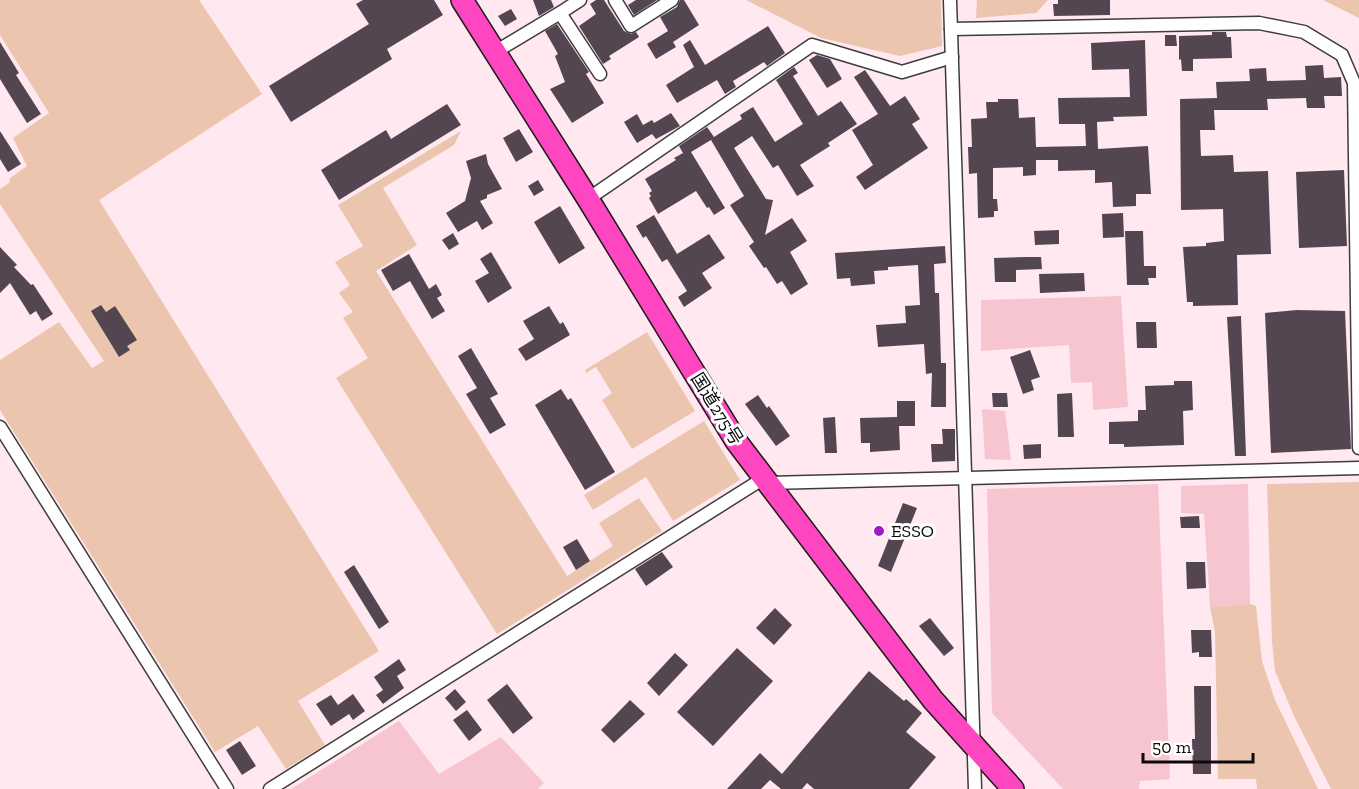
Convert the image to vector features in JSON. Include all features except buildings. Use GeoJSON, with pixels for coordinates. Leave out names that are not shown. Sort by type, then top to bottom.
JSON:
{"type":"FeatureCollection","features":[{"type":"Feature","properties":{"kind":"highway","name":"国道275号"},"geometry":{"type":"LineString","coordinates":[[462,0],[588,199],[736,441],[933,700],[1013,789]]}},
{"type":"Feature","properties":{"kind":"street"},"geometry":{"type":"LineString","coordinates":[[495,52],[580,0]]}},
{"type":"Feature","properties":{"kind":"street"},"geometry":{"type":"LineString","coordinates":[[615,0],[632,26],[672,0]]}},
{"type":"Feature","properties":{"kind":"street"},"geometry":{"type":"LineString","coordinates":[[950,0],[975,789]]}},
{"type":"Feature","properties":{"kind":"street"},"geometry":{"type":"LineString","coordinates":[[560,13],[600,74]]}},
{"type":"Feature","properties":{"kind":"street"},"geometry":{"type":"LineString","coordinates":[[951,29],[1259,23],[1304,32],[1342,55],[1354,83],[1359,448]]}},
{"type":"Feature","properties":{"kind":"street"},"geometry":{"type":"LineString","coordinates":[[588,199],[812,45],[902,72],[952,57]]}},
{"type":"Feature","properties":{"kind":"street"},"geometry":{"type":"LineString","coordinates":[[0,427],[227,789]]}},
{"type":"Feature","properties":{"kind":"street"},"geometry":{"type":"LineString","coordinates":[[270,789],[766,481],[1359,468]]}},
{"type":"Feature","properties":{"kind":"shaded area"},"geometry":{"type":"Polygon","coordinates":[[[0,0],[199,0],[262,94],[99,200],[379,651],[298,701],[325,745],[286,769],[258,726],[215,752],[0,410],[0,360],[59,322],[92,368],[104,361],[0,204],[0,189],[9,183],[10,178],[27,166],[13,138],[49,113],[0,35],[0,0]]]}},
{"type":"Feature","properties":{"kind":"shaded area"},"geometry":{"type":"Polygon","coordinates":[[[746,0],[941,0],[942,46],[900,56],[821,38],[746,0]]]}},
{"type":"Feature","properties":{"kind":"shaded area"},"geometry":{"type":"Polygon","coordinates":[[[977,0],[1048,0],[1036,13],[976,18],[977,0]]]}},
{"type":"Feature","properties":{"kind":"shaded area"},"geometry":{"type":"Polygon","coordinates":[[[1323,0],[1359,0],[1359,18],[1323,0]]]}},
{"type":"Feature","properties":{"kind":"shaded area"},"geometry":{"type":"Polygon","coordinates":[[[461,131],[454,145],[383,188],[417,245],[376,271],[567,576],[613,546],[599,523],[639,498],[662,531],[497,634],[336,378],[368,358],[343,318],[353,312],[339,293],[350,285],[335,262],[363,246],[338,205],[461,131]]]}},
{"type":"Feature","properties":{"kind":"shaded area"},"geometry":{"type":"Polygon","coordinates":[[[1121,296],[1128,407],[1093,410],[1092,382],[1071,383],[1069,345],[981,351],[981,300],[1121,296]]]}},
{"type":"Feature","properties":{"kind":"shaded area"},"geometry":{"type":"Polygon","coordinates":[[[647,332],[695,411],[632,449],[602,400],[612,393],[596,367],[586,373],[585,370],[647,332]]]}},
{"type":"Feature","properties":{"kind":"shaded area"},"geometry":{"type":"Polygon","coordinates":[[[982,409],[1005,411],[1011,460],[985,459],[982,409]]]}},
{"type":"Feature","properties":{"kind":"shaded area"},"geometry":{"type":"Polygon","coordinates":[[[704,421],[740,480],[673,521],[646,477],[593,510],[584,495],[704,421]]]}},
{"type":"Feature","properties":{"kind":"shaded area"},"geometry":{"type":"Polygon","coordinates":[[[1359,482],[1359,789],[1331,789],[1294,716],[1275,671],[1267,484],[1359,482]]]}},
{"type":"Feature","properties":{"kind":"shaded area"},"geometry":{"type":"Polygon","coordinates":[[[1158,484],[1170,779],[1140,781],[1139,789],[1063,789],[992,713],[987,489],[1158,484]]]}},
{"type":"Feature","properties":{"kind":"shaded area"},"geometry":{"type":"Polygon","coordinates":[[[1248,484],[1250,604],[1210,607],[1204,514],[1181,513],[1181,486],[1248,484]]]}},
{"type":"Feature","properties":{"kind":"shaded area"},"geometry":{"type":"Polygon","coordinates":[[[1250,604],[1256,606],[1262,661],[1275,700],[1318,789],[1257,789],[1256,779],[1218,779],[1215,632],[1210,607],[1250,604]]]}},
{"type":"Feature","properties":{"kind":"shaded area"},"geometry":{"type":"Polygon","coordinates":[[[399,721],[439,774],[501,737],[544,783],[538,789],[291,789],[399,721]]]}},
{"type":"Feature","properties":{"kind":"place","name":"ESSO"},"geometry":{"type":"Point","coordinates":[879,531]}}]}
